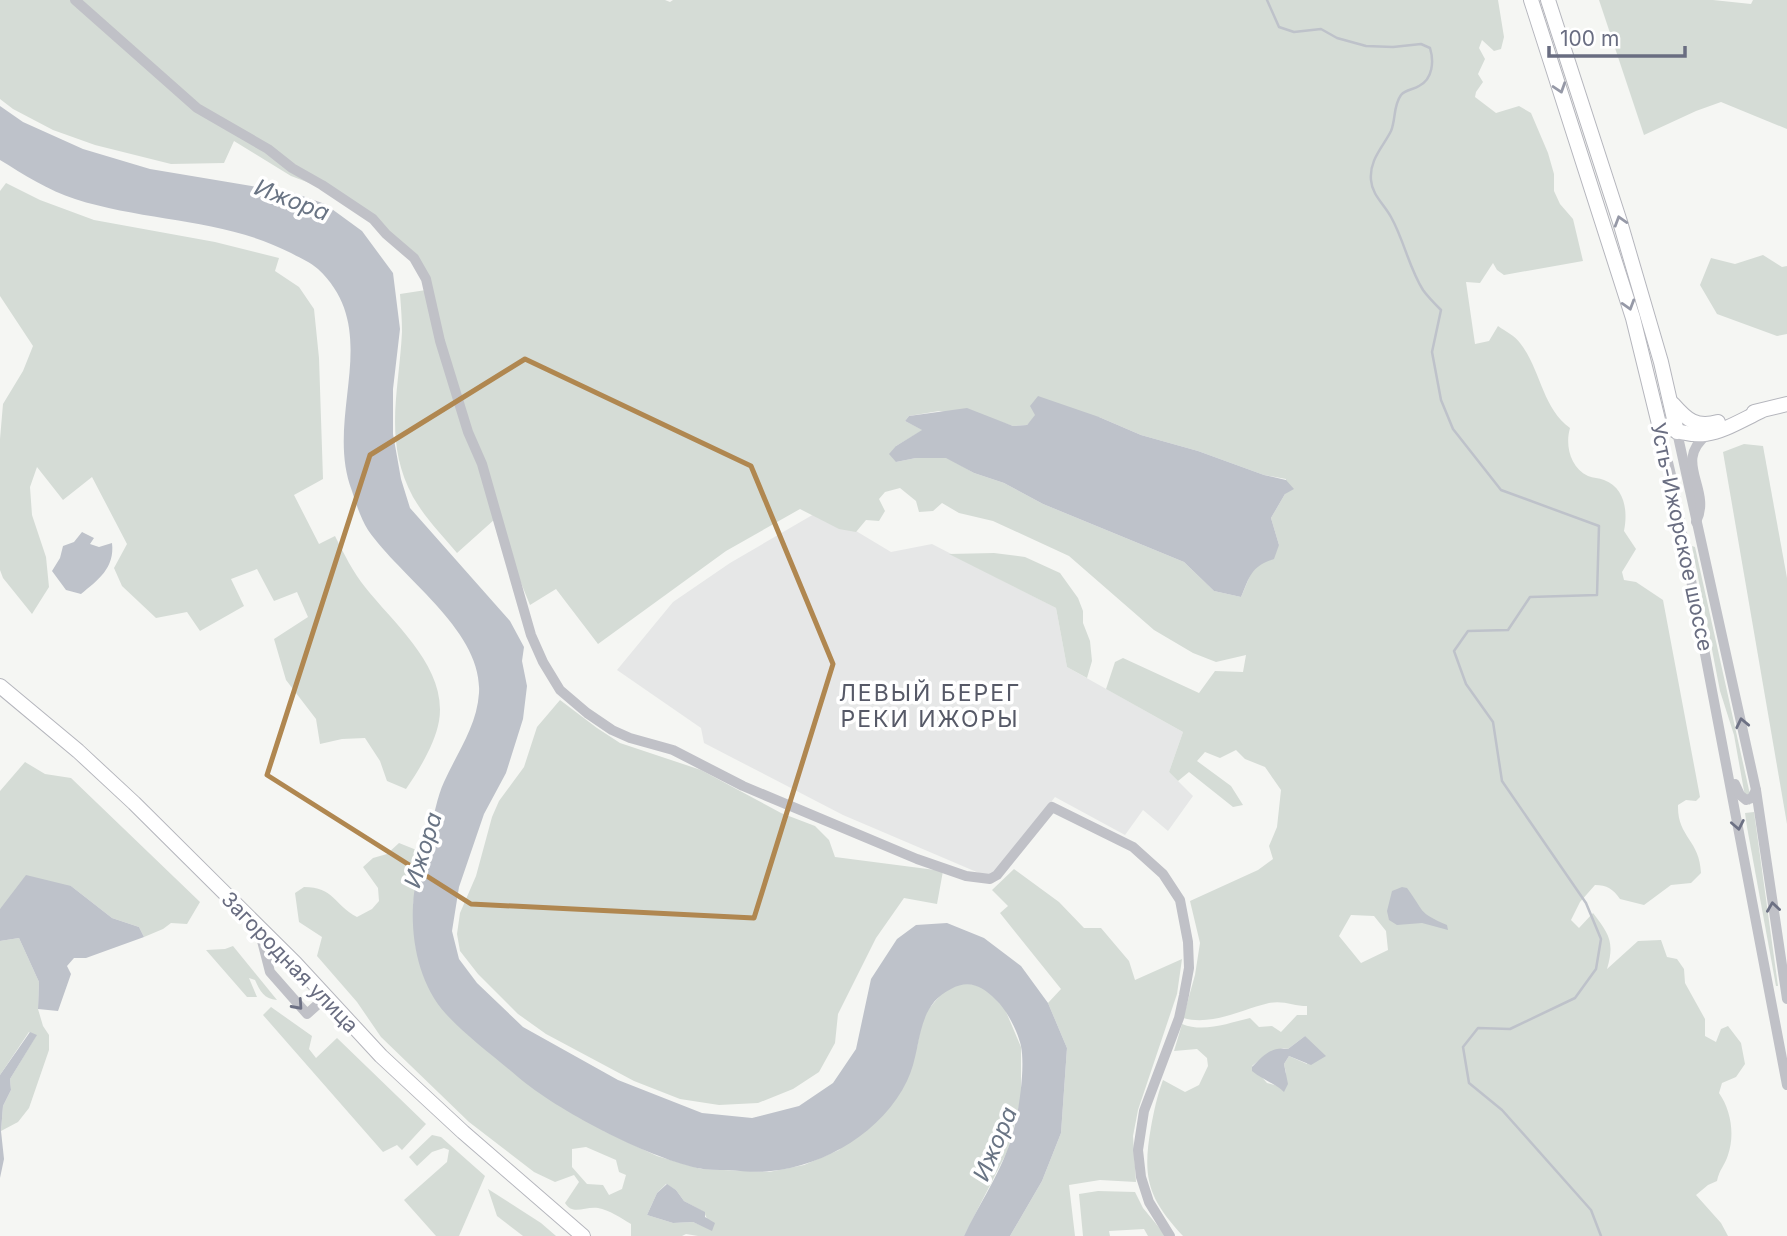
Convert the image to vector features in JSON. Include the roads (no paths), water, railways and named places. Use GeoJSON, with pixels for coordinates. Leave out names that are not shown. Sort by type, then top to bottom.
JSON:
{"type":"FeatureCollection","features":[{"type":"Feature","properties":{"kind":"street"},"geometry":{"type":"LineString","coordinates":[[75,0],[197,108],[268,149],[292,168],[373,219],[414,258],[426,279],[440,341],[468,432],[482,464],[531,635],[559,690],[580,707],[621,734],[673,750],[743,786],[917,859],[966,876],[990,879],[998,874],[1052,807],[1133,847],[1163,874],[1180,900],[1188,942],[1189,968],[1179,1018],[1144,1111],[1138,1150],[1141,1177],[1149,1202],[1170,1236]]}},
{"type":"Feature","properties":{"kind":"street","name":"Усть-Ижорское шоссе"},"geometry":{"type":"LineString","coordinates":[[1531,0],[1621,280],[1659,424],[1787,1085]]}},
{"type":"Feature","properties":{"kind":"street","name":"Усть-Ижорское шоссе"},"geometry":{"type":"LineString","coordinates":[[1548,0],[1620,222],[1672,403],[1756,790],[1787,999]]}},
{"type":"Feature","properties":{"kind":"street"},"geometry":{"type":"LineString","coordinates":[[1672,403],[1686,419],[1701,425],[1787,404]]}},
{"type":"Feature","properties":{"kind":"street"},"geometry":{"type":"LineString","coordinates":[[1659,424],[1685,435],[1708,434],[1761,411]]}},
{"type":"Feature","properties":{"kind":"street","name":"Усть-Ижорское шоссе"},"geometry":{"type":"LineString","coordinates":[[1696,522],[1702,511],[1691,456],[1697,442],[1708,434]]}},
{"type":"Feature","properties":{"kind":"street","name":"Загородная улица"},"geometry":{"type":"LineString","coordinates":[[0,686],[100,771],[295,963],[381,1056],[583,1236]]}},
{"type":"Feature","properties":{"kind":"street"},"geometry":{"type":"LineString","coordinates":[[1725,758],[1732,767],[1742,799],[1752,798],[1756,790]]}},
{"type":"Feature","properties":{"kind":"street"},"geometry":{"type":"LineString","coordinates":[[259,929],[270,972],[307,1014],[326,997]]}},
{"type":"Feature","properties":{"kind":"water","name":"Ижора"},"geometry":{"type":"Polygon","coordinates":[[[0,106],[23,122],[83,149],[150,169],[294,193],[325,204],[362,231],[393,273],[400,329],[393,389],[393,434],[401,479],[410,508],[510,621],[524,647],[522,661],[527,686],[523,719],[506,773],[484,814],[459,887],[452,931],[459,959],[477,983],[523,1027],[618,1080],[702,1113],[752,1118],[799,1106],[833,1083],[856,1049],[871,979],[897,939],[916,925],[947,923],[984,938],[1021,966],[1048,1003],[1067,1048],[1061,1133],[1042,1181],[1010,1236],[964,1236],[1003,1162],[1011,1141],[1020,1099],[1022,1070],[1021,1046],[1012,1021],[996,1000],[975,986],[969,984],[951,989],[931,1006],[921,1030],[907,1081],[896,1099],[868,1130],[831,1154],[812,1162],[766,1172],[697,1168],[653,1154],[603,1131],[535,1090],[446,1014],[430,990],[419,963],[414,934],[414,896],[439,794],[475,717],[479,693],[477,670],[468,648],[454,627],[382,548],[368,530],[357,506],[345,463],[344,434],[351,347],[348,320],[338,294],[318,269],[265,242],[239,233],[102,206],[65,196],[36,182],[0,160],[0,106]]]}},
{"type":"Feature","properties":{"kind":"water"},"geometry":{"type":"Polygon","coordinates":[[[1038,396],[1141,435],[1286,480],[1294,489],[1285,494],[1271,518],[1279,545],[1274,559],[1256,569],[1241,597],[1214,591],[1184,562],[1043,504],[1004,483],[974,473],[946,458],[916,458],[896,462],[889,454],[896,446],[922,430],[905,421],[909,416],[967,408],[1013,426],[1027,425],[1035,415],[1030,406],[1038,396]]]}},
{"type":"Feature","properties":{"kind":"water"},"geometry":{"type":"Polygon","coordinates":[[[82,532],[94,538],[90,544],[99,547],[112,543],[112,552],[104,573],[81,594],[66,590],[52,571],[63,546],[74,542],[82,532]]]}},
{"type":"Feature","properties":{"kind":"water"},"geometry":{"type":"Polygon","coordinates":[[[26,875],[71,886],[112,918],[139,927],[144,937],[86,958],[74,958],[67,966],[71,974],[58,1011],[38,1009],[39,982],[19,938],[0,941],[0,909],[26,875]]]}},
{"type":"Feature","properties":{"kind":"water"},"geometry":{"type":"Polygon","coordinates":[[[1407,888],[1426,914],[1447,925],[1448,930],[1422,923],[1397,925],[1389,920],[1387,911],[1392,891],[1407,888]]]}},
{"type":"Feature","properties":{"kind":"water"},"geometry":{"type":"Polygon","coordinates":[[[30,1032],[37,1035],[10,1079],[11,1090],[3,1106],[1,1131],[4,1159],[0,1178],[0,1075],[30,1032]]]}},
{"type":"Feature","properties":{"kind":"water"},"geometry":{"type":"Polygon","coordinates":[[[1305,1036],[1326,1056],[1311,1065],[1289,1056],[1284,1064],[1288,1084],[1284,1092],[1252,1071],[1252,1067],[1268,1053],[1282,1048],[1288,1049],[1305,1036]]]}},
{"type":"Feature","properties":{"kind":"water"},"geometry":{"type":"Polygon","coordinates":[[[667,1184],[676,1190],[684,1201],[705,1212],[705,1217],[715,1223],[712,1231],[693,1222],[673,1223],[647,1215],[657,1193],[667,1184]]]}},
{"type":"Feature","properties":{"kind":"waterway"},"geometry":{"type":"LineString","coordinates":[[1267,0],[1279,27],[1294,32],[1321,29],[1337,38],[1366,46],[1421,44],[1430,48],[1430,74],[1424,83],[1405,92],[1398,99],[1394,122],[1372,166],[1371,180],[1376,195],[1396,226],[1418,281],[1441,310],[1432,352],[1441,400],[1453,429],[1501,490],[1599,526],[1597,595],[1530,597],[1508,630],[1468,631],[1454,651],[1466,684],[1493,722],[1502,781],[1586,903],[1601,939],[1596,969],[1575,998],[1510,1029],[1478,1028],[1463,1047],[1469,1083],[1502,1110],[1591,1210],[1601,1236]]}},
{"type":"Feature","properties":{"kind":"district","name":"ЛЕВЫЙ БЕРЕГ РЕКИ ИЖОРЫ"},"geometry":{"type":"Point","coordinates":[930,706]}}]}
